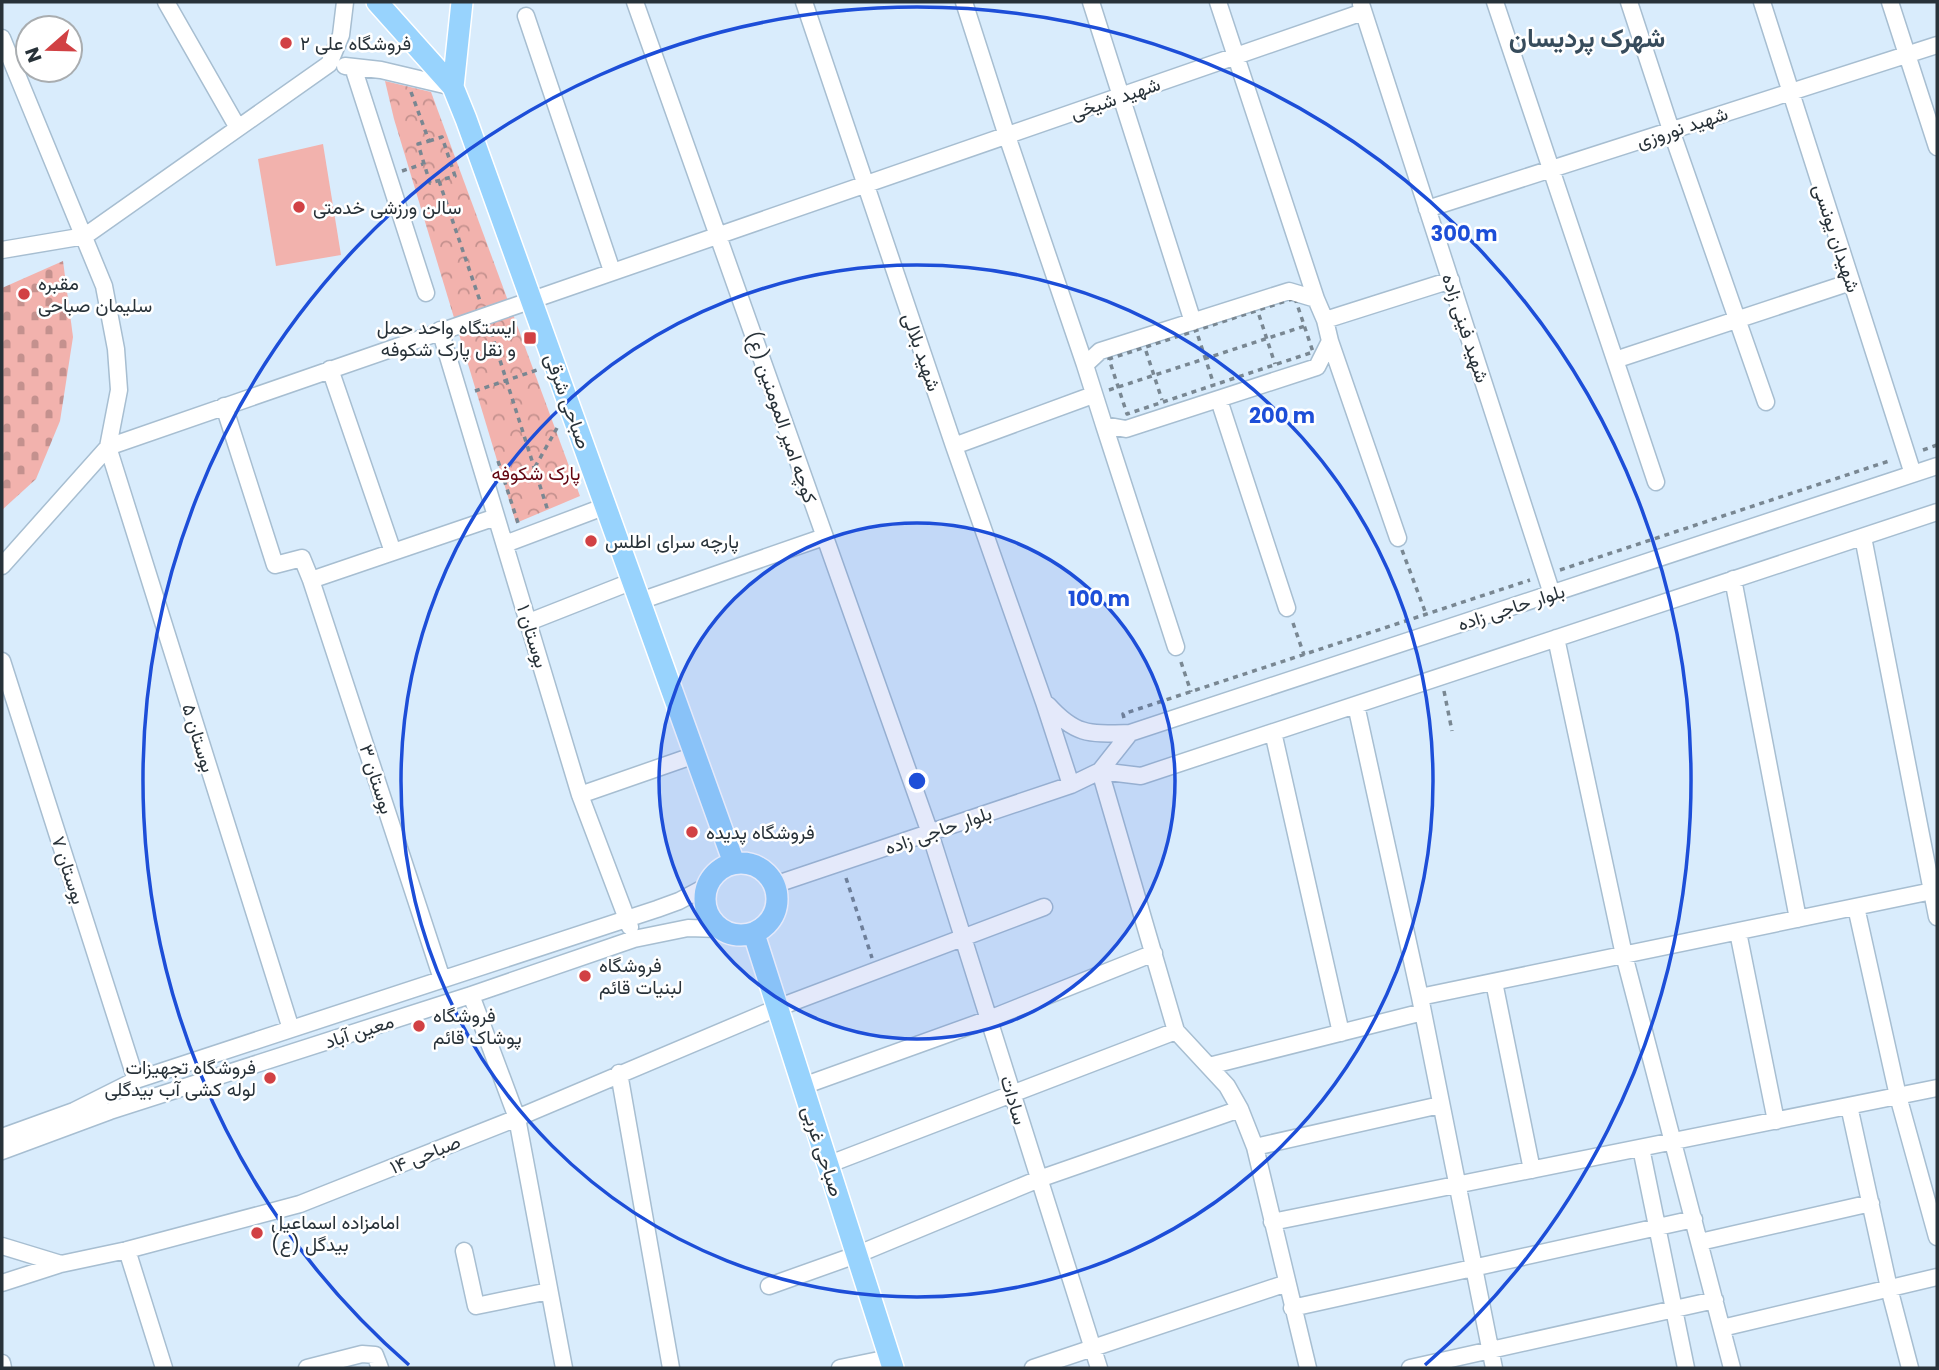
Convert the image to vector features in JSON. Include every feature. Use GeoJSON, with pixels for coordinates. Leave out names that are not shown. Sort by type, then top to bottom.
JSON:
{"type":"FeatureCollection","features":[{"type":"Feature","properties":{"kind":"main road","name":"صباحی شرقی"},"geometry":{"type":"LineString","coordinates":[[377,2],[453,87],[734,863]]}},
{"type":"Feature","properties":{"kind":"main road"},"geometry":{"type":"LineString","coordinates":[[453,87],[462,2]]}},
{"type":"Feature","properties":{"kind":"main road"},"geometry":{"type":"LineString","coordinates":[[734,863],[758,867],[768,874],[774,885],[776,908],[764,928],[754,934],[742,936],[720,929],[711,920],[706,909],[707,886],[713,875],[734,863]]}},
{"type":"Feature","properties":{"kind":"main road","name":"صباحی غربی"},"geometry":{"type":"LineString","coordinates":[[754,934],[891,1363]]}},
{"type":"Feature","properties":{"kind":"street"},"geometry":{"type":"LineString","coordinates":[[166,2],[238,128]]}},
{"type":"Feature","properties":{"kind":"street"},"geometry":{"type":"LineString","coordinates":[[2,250],[85,236],[329,64],[341,35],[345,2]]}},
{"type":"Feature","properties":{"kind":"street","name":"کوچه امیر المومنین (ع)"},"geometry":{"type":"LineString","coordinates":[[635,2],[930,833]]}},
{"type":"Feature","properties":{"kind":"street","name":"شهید بلالی"},"geometry":{"type":"LineString","coordinates":[[804,2],[1071,785]]}},
{"type":"Feature","properties":{"kind":"street"},"geometry":{"type":"LineString","coordinates":[[964,2],[1176,647]]}},
{"type":"Feature","properties":{"kind":"street"},"geometry":{"type":"LineString","coordinates":[[1091,2],[1195,327]]}},
{"type":"Feature","properties":{"kind":"street"},"geometry":{"type":"LineString","coordinates":[[1218,2],[1398,538]]}},
{"type":"Feature","properties":{"kind":"street"},"geometry":{"type":"LineString","coordinates":[[1495,2],[1656,482]]}},
{"type":"Feature","properties":{"kind":"street"},"geometry":{"type":"LineString","coordinates":[[1629,2],[1766,402]]}},
{"type":"Feature","properties":{"kind":"street","name":"شهیدان یونسی"},"geometry":{"type":"LineString","coordinates":[[1762,2],[1913,474]]}},
{"type":"Feature","properties":{"kind":"street"},"geometry":{"type":"LineString","coordinates":[[1890,2],[1937,146]]}},
{"type":"Feature","properties":{"kind":"street","name":"شهید شیخی"},"geometry":{"type":"LineString","coordinates":[[108,447],[1236,56],[1362,7]]}},
{"type":"Feature","properties":{"kind":"street","name":"شهید فینی زاده"},"geometry":{"type":"LineString","coordinates":[[1362,7],[1552,594]]}},
{"type":"Feature","properties":{"kind":"street"},"geometry":{"type":"LineString","coordinates":[[526,16],[612,271]]}},
{"type":"Feature","properties":{"kind":"street"},"geometry":{"type":"LineString","coordinates":[[2,38],[104,286],[116,349],[119,390],[108,447],[2,566]]}},
{"type":"Feature","properties":{"kind":"street","name":"شهید نوروزی"},"geometry":{"type":"LineString","coordinates":[[1427,209],[1937,45]]}},
{"type":"Feature","properties":{"kind":"street"},"geometry":{"type":"LineString","coordinates":[[329,64],[453,87]]}},
{"type":"Feature","properties":{"kind":"street"},"geometry":{"type":"LineString","coordinates":[[353,67],[426,293]]}},
{"type":"Feature","properties":{"kind":"street"},"geometry":{"type":"LineString","coordinates":[[1325,320],[1451,280]]}},
{"type":"Feature","properties":{"kind":"street"},"geometry":{"type":"LineString","coordinates":[[1615,360],[1851,282]]}},
{"type":"Feature","properties":{"kind":"street"},"geometry":{"type":"LineString","coordinates":[[1085,365],[1100,351],[1144,343],[1195,327],[1256,306],[1289,291],[1316,299]]}},
{"type":"Feature","properties":{"kind":"street","name":"بوستان ۱"},"geometry":{"type":"LineString","coordinates":[[440,331],[580,795],[634,939]]}},
{"type":"Feature","properties":{"kind":"street"},"geometry":{"type":"LineString","coordinates":[[1104,425],[1126,429],[1216,393],[1278,372],[1317,367],[1330,341]]}},
{"type":"Feature","properties":{"kind":"street"},"geometry":{"type":"LineString","coordinates":[[330,369],[393,552]]}},
{"type":"Feature","properties":{"kind":"street"},"geometry":{"type":"LineString","coordinates":[[1216,393],[1287,608]]}},
{"type":"Feature","properties":{"kind":"street"},"geometry":{"type":"LineString","coordinates":[[954,446],[1093,395]]}},
{"type":"Feature","properties":{"kind":"street"},"geometry":{"type":"LineString","coordinates":[[224,406],[275,565],[302,558],[311,580],[496,517]]}},
{"type":"Feature","properties":{"kind":"street","name":"بوستان ۵"},"geometry":{"type":"LineString","coordinates":[[108,447],[290,1029]]}},
{"type":"Feature","properties":{"kind":"street","name":"بلوار حاجی زاده"},"geometry":{"type":"LineString","coordinates":[[774,885],[1071,785],[1100,771],[1130,733],[1937,466]]}},
{"type":"Feature","properties":{"kind":"street"},"geometry":{"type":"LineString","coordinates":[[505,544],[606,506]]}},
{"type":"Feature","properties":{"kind":"street"},"geometry":{"type":"LineString","coordinates":[[1308,1368],[1255,1147],[1240,1108],[1227,1086],[1176,1031],[1100,771],[1141,776],[1937,512]]}},
{"type":"Feature","properties":{"kind":"street"},"geometry":{"type":"LineString","coordinates":[[529,622],[824,537]]}},
{"type":"Feature","properties":{"kind":"street"},"geometry":{"type":"LineString","coordinates":[[1863,537],[1935,891],[1937,917]]}},
{"type":"Feature","properties":{"kind":"street"},"geometry":{"type":"LineString","coordinates":[[1733,579],[1798,919]]}},
{"type":"Feature","properties":{"kind":"street","name":"بوستان ۳"},"geometry":{"type":"LineString","coordinates":[[311,580],[442,979]]}},
{"type":"Feature","properties":{"kind":"street"},"geometry":{"type":"LineString","coordinates":[[1556,638],[1624,955],[1732,1368]]}},
{"type":"Feature","properties":{"kind":"street","name":"بوستان ۷"},"geometry":{"type":"LineString","coordinates":[[2,661],[136,1080]]}},
{"type":"Feature","properties":{"kind":"street"},"geometry":{"type":"LineString","coordinates":[[1044,702],[1065,724],[1094,734],[1130,733]]}},
{"type":"Feature","properties":{"kind":"street"},"geometry":{"type":"LineString","coordinates":[[1356,705],[1421,1004],[1494,1368]]}},
{"type":"Feature","properties":{"kind":"street"},"geometry":{"type":"LineString","coordinates":[[1273,732],[1341,1033]]}},
{"type":"Feature","properties":{"kind":"street"},"geometry":{"type":"LineString","coordinates":[[580,795],[695,755]]}},
{"type":"Feature","properties":{"kind":"street","name":"سادات"},"geometry":{"type":"LineString","coordinates":[[930,833],[1098,1368]]}},
{"type":"Feature","properties":{"kind":"street","name":"معین آباد"},"geometry":{"type":"LineString","coordinates":[[2,1138],[74,1111],[136,1080],[679,901],[707,886]]}},
{"type":"Feature","properties":{"kind":"street"},"geometry":{"type":"LineString","coordinates":[[1209,1066],[1341,1033],[1421,1004],[1494,982],[1935,891]]}},
{"type":"Feature","properties":{"kind":"street","name":"صباحی ۱۴"},"geometry":{"type":"LineString","coordinates":[[2,1283],[61,1264],[127,1250],[300,1204],[517,1118],[777,1008],[1044,907]]}},
{"type":"Feature","properties":{"kind":"street"},"geometry":{"type":"LineString","coordinates":[[1856,907],[1898,1096],[1937,1237]]}},
{"type":"Feature","properties":{"kind":"street","name":"معین آباد"},"geometry":{"type":"LineString","coordinates":[[2,1151],[110,1111],[471,995],[634,939],[688,928],[720,929]]}},
{"type":"Feature","properties":{"kind":"street"},"geometry":{"type":"LineString","coordinates":[[1738,932],[1776,1121]]}},
{"type":"Feature","properties":{"kind":"street"},"geometry":{"type":"LineString","coordinates":[[803,1086],[989,1019],[1154,953]]}},
{"type":"Feature","properties":{"kind":"street"},"geometry":{"type":"LineString","coordinates":[[1494,982],[1532,1170]]}},
{"type":"Feature","properties":{"kind":"street"},"geometry":{"type":"LineString","coordinates":[[471,995],[517,1118],[564,1368]]}},
{"type":"Feature","properties":{"kind":"street"},"geometry":{"type":"LineString","coordinates":[[828,1165],[1176,1031]]}},
{"type":"Feature","properties":{"kind":"street"},"geometry":{"type":"LineString","coordinates":[[620,1073],[671,1368]]}},
{"type":"Feature","properties":{"kind":"street"},"geometry":{"type":"LineString","coordinates":[[1272,1223],[1937,1088]]}},
{"type":"Feature","properties":{"kind":"street"},"geometry":{"type":"LineString","coordinates":[[1255,1147],[1440,1105]]}},
{"type":"Feature","properties":{"kind":"street"},"geometry":{"type":"LineString","coordinates":[[1849,1106],[1910,1368]]}},
{"type":"Feature","properties":{"kind":"street"},"geometry":{"type":"LineString","coordinates":[[769,1286],[856,1255],[1039,1179],[1240,1108]]}},
{"type":"Feature","properties":{"kind":"street"},"geometry":{"type":"LineString","coordinates":[[1641,1148],[1686,1368]]}},
{"type":"Feature","properties":{"kind":"street"},"geometry":{"type":"LineString","coordinates":[[1700,1242],[1871,1203]]}},
{"type":"Feature","properties":{"kind":"street"},"geometry":{"type":"LineString","coordinates":[[1292,1308],[1694,1219]]}},
{"type":"Feature","properties":{"kind":"street"},"geometry":{"type":"LineString","coordinates":[[2,1246],[61,1264]]}},
{"type":"Feature","properties":{"kind":"street"},"geometry":{"type":"LineString","coordinates":[[127,1250],[164,1368]]}},
{"type":"Feature","properties":{"kind":"street"},"geometry":{"type":"LineString","coordinates":[[464,1251],[476,1306],[550,1291]]}},
{"type":"Feature","properties":{"kind":"street"},"geometry":{"type":"LineString","coordinates":[[1722,1328],[1937,1277]]}},
{"type":"Feature","properties":{"kind":"street"},"geometry":{"type":"LineString","coordinates":[[1033,1368],[1287,1283]]}},
{"type":"Feature","properties":{"kind":"street"},"geometry":{"type":"LineString","coordinates":[[1410,1368],[1715,1300]]}},
{"type":"Feature","properties":{"kind":"street"},"geometry":{"type":"LineString","coordinates":[[307,1368],[362,1354],[375,1355],[380,1368]]}},
{"type":"Feature","properties":{"kind":"street"},"geometry":{"type":"LineString","coordinates":[[2,1363],[3,1368]]}},
{"type":"Feature","properties":{"kind":"street"},"geometry":{"type":"LineString","coordinates":[[847,1368],[891,1363]]}},
{"type":"Feature","properties":{"kind":"path"},"geometry":{"type":"LineString","coordinates":[[405,76],[429,141]]}},
{"type":"Feature","properties":{"kind":"path"},"geometry":{"type":"LineString","coordinates":[[442,137],[455,176],[430,183],[423,164],[418,144],[442,137]]}},
{"type":"Feature","properties":{"kind":"path"},"geometry":{"type":"LineString","coordinates":[[389,175],[423,164]]}},
{"type":"Feature","properties":{"kind":"path"},"geometry":{"type":"LineString","coordinates":[[439,181],[553,526]]}},
{"type":"Feature","properties":{"kind":"path"},"geometry":{"type":"LineString","coordinates":[[1295,298],[1312,352],[1278,372],[1216,393],[1163,403],[1127,414],[1109,359],[1144,343],[1195,327],[1256,306],[1295,298]]}},
{"type":"Feature","properties":{"kind":"path"},"geometry":{"type":"LineString","coordinates":[[1256,306],[1278,372]]}},
{"type":"Feature","properties":{"kind":"path"},"geometry":{"type":"LineString","coordinates":[[1093,395],[1325,320]]}},
{"type":"Feature","properties":{"kind":"path"},"geometry":{"type":"LineString","coordinates":[[1195,327],[1216,393]]}},
{"type":"Feature","properties":{"kind":"path"},"geometry":{"type":"LineString","coordinates":[[1144,343],[1163,403]]}},
{"type":"Feature","properties":{"kind":"path"},"geometry":{"type":"LineString","coordinates":[[460,397],[555,363]]}},
{"type":"Feature","properties":{"kind":"path"},"geometry":{"type":"LineString","coordinates":[[534,468],[569,404]]}},
{"type":"Feature","properties":{"kind":"path"},"geometry":{"type":"LineString","coordinates":[[1130,733],[1123,714],[1937,445]]}},
{"type":"Feature","properties":{"kind":"path"},"geometry":{"type":"LineString","coordinates":[[1398,538],[1426,614]]}},
{"type":"Feature","properties":{"kind":"path"},"geometry":{"type":"LineString","coordinates":[[1287,608],[1304,655]]}},
{"type":"Feature","properties":{"kind":"path"},"geometry":{"type":"LineString","coordinates":[[1176,647],[1191,692]]}},
{"type":"Feature","properties":{"kind":"path"},"geometry":{"type":"LineString","coordinates":[[1442,676],[1452,731]]}},
{"type":"Feature","properties":{"kind":"path"},"geometry":{"type":"LineString","coordinates":[[841,863],[876,970]]}},
{"type":"Feature","properties":{"kind":"green space","name":"پارک شکوفه"},"geometry":{"type":"Polygon","coordinates":[[[385,81],[431,92],[580,496],[516,523],[394,119],[385,81]]]}},
{"type":"Feature","properties":{"kind":"green space","name":"سالن ورزشی خدمتی"},"geometry":{"type":"Polygon","coordinates":[[[323,144],[341,255],[276,266],[258,159],[323,144]]]}},
{"type":"Feature","properties":{"kind":"green space"},"geometry":{"type":"Polygon","coordinates":[[[63,261],[73,337],[60,421],[36,479],[2,510],[2,288],[63,261]]]}},
{"type":"Feature","properties":{"kind":"place","name":"فروشگاه علی ۲"},"geometry":{"type":"Point","coordinates":[286,43]}},
{"type":"Feature","properties":{"kind":"place","name":"سالن ورزشی خدمتی"},"geometry":{"type":"Point","coordinates":[299,207]}},
{"type":"Feature","properties":{"kind":"place","name":"مقبره سلیمان صباحی"},"geometry":{"type":"Point","coordinates":[24,294]}},
{"type":"Feature","properties":{"kind":"place","name":"ایستگاه واحد حمل و نقل پارک شکوفه"},"geometry":{"type":"Point","coordinates":[530,338]}},
{"type":"Feature","properties":{"kind":"place","name":"پارچه سرای اطلس"},"geometry":{"type":"Point","coordinates":[591,541]}},
{"type":"Feature","properties":{"kind":"place","name":"فروشگاه پدیده"},"geometry":{"type":"Point","coordinates":[692,832]}},
{"type":"Feature","properties":{"kind":"place","name":"فروشگاه لبنیات قائم"},"geometry":{"type":"Point","coordinates":[585,976]}},
{"type":"Feature","properties":{"kind":"place","name":"فروشگاه پوشاک قائم"},"geometry":{"type":"Point","coordinates":[419,1026]}},
{"type":"Feature","properties":{"kind":"place","name":"فروشگاه تجهیزات لوله کشی آب بیدگلی"},"geometry":{"type":"Point","coordinates":[270,1078]}},
{"type":"Feature","properties":{"kind":"place","name":"امامزاده اسماعیل (ع) بیدگل"},"geometry":{"type":"Point","coordinates":[257,1233]}},
{"type":"Feature","properties":{"kind":"district","name":"شهرک پردیسان"},"geometry":{"type":"Point","coordinates":[1587,38]}}]}
